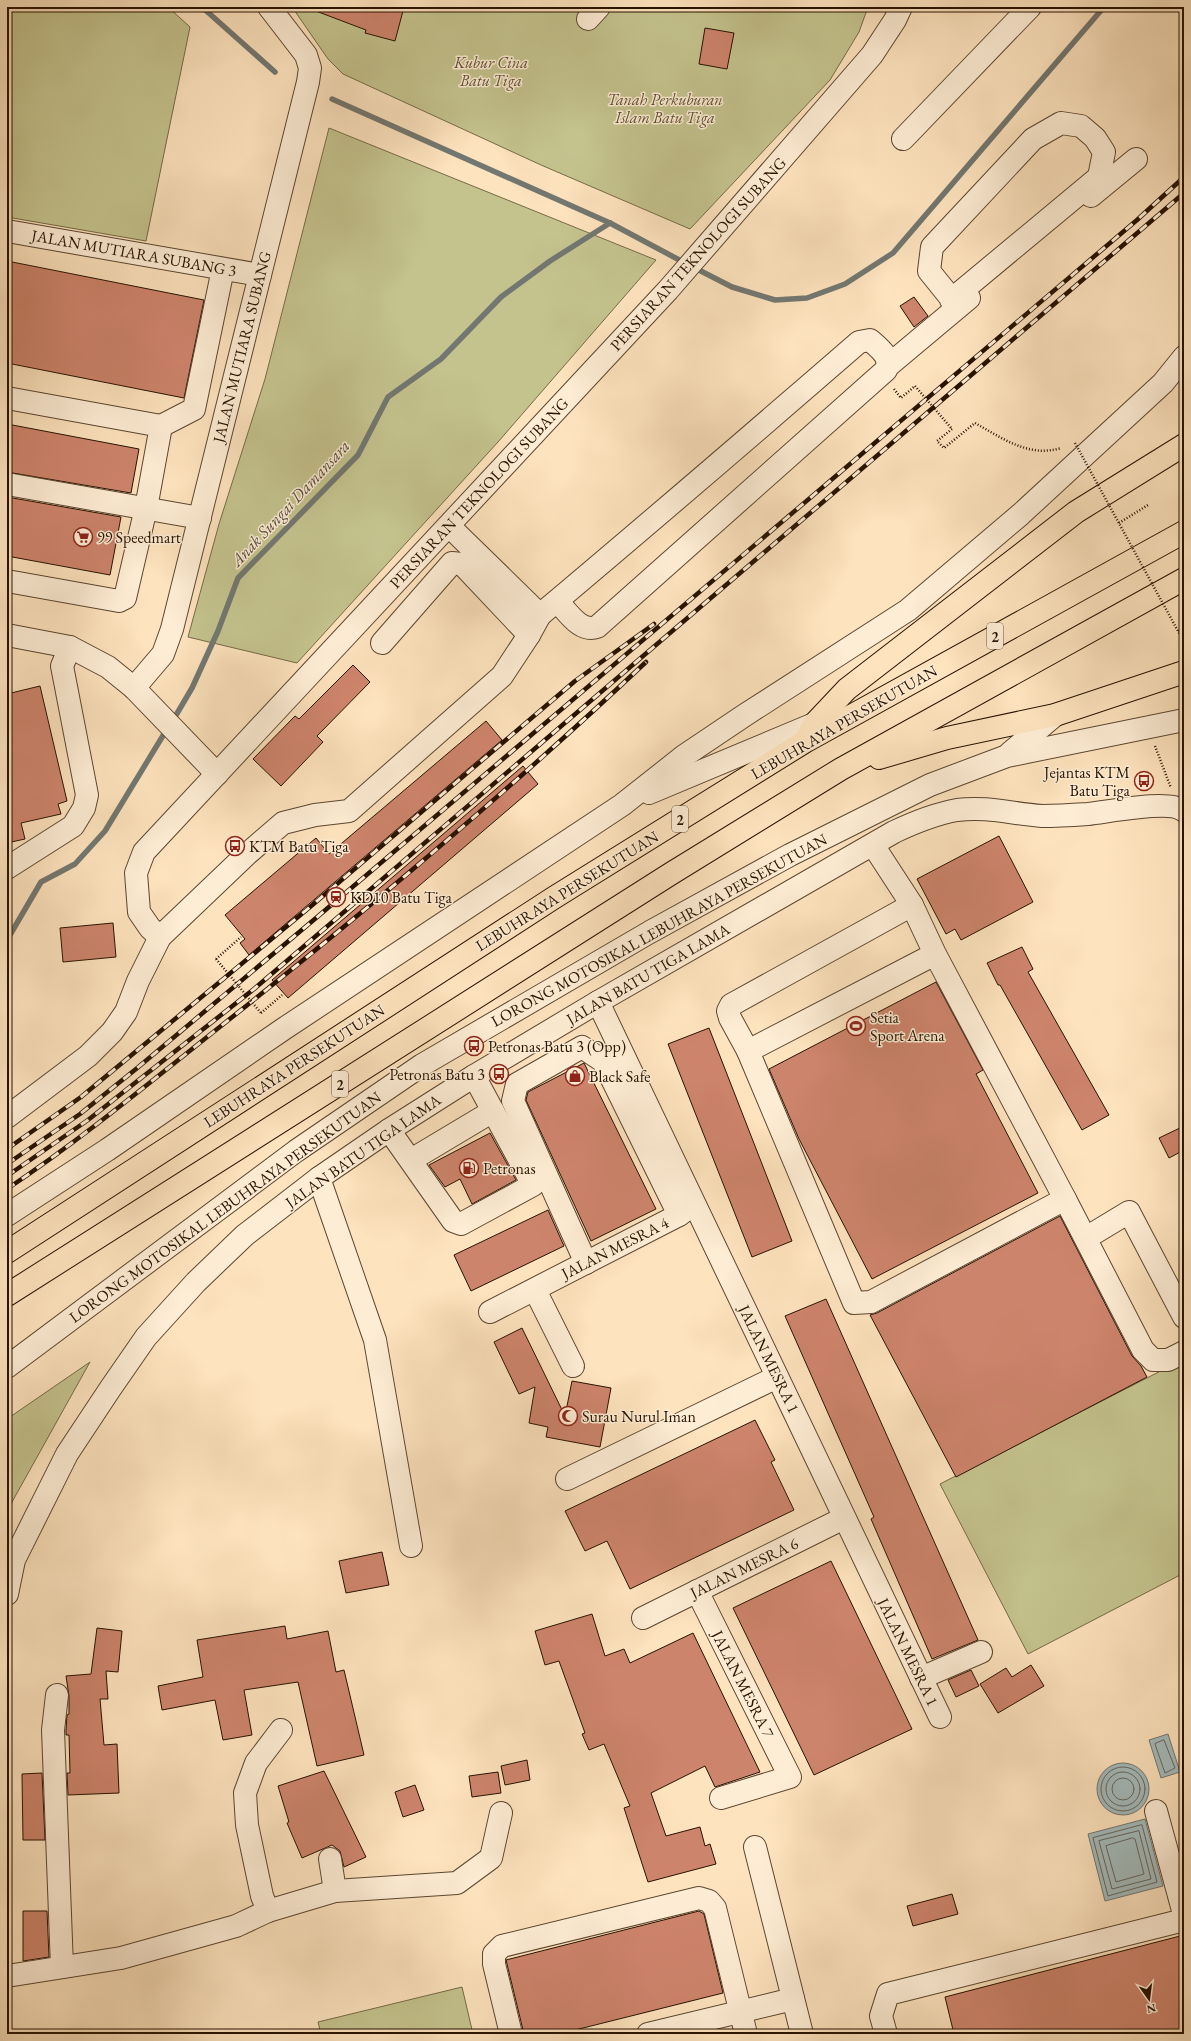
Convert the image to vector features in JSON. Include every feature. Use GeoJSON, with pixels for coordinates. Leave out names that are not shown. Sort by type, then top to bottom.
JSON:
{"type":"FeatureCollection","features":[{"type":"Feature","properties":{"kind":"highway"},"geometry":{"type":"LineString","coordinates":[[810,732],[847,689],[1076,512],[1184,445]]}},
{"type":"Feature","properties":{"kind":"highway","name":"LEBUHRAYA PERSEKUTUAN"},"geometry":{"type":"LineString","coordinates":[[7,1252],[810,732],[1184,532]]}},
{"type":"Feature","properties":{"kind":"highway","name":"2"},"geometry":{"type":"LineString","coordinates":[[7,1295],[672,873],[840,769],[1184,579]]}},
{"type":"Feature","properties":{"kind":"highway"},"geometry":{"type":"LineString","coordinates":[[840,769],[947,738],[1055,715],[1184,672]]}},
{"type":"Feature","properties":{"kind":"street","name":"JALAN MUTIARA SUBANG"},"geometry":{"type":"LineString","coordinates":[[134,688],[163,654],[172,629],[308,82],[310,68],[306,55],[269,7]]}},
{"type":"Feature","properties":{"kind":"street","name":"PERSIARAN TEKNOLOGI SUBANG"},"geometry":{"type":"LineString","coordinates":[[160,936],[150,928],[139,912],[136,874],[144,852],[668,290],[872,55],[896,20],[901,7]]}},
{"type":"Feature","properties":{"kind":"street"},"geometry":{"type":"LineString","coordinates":[[903,139],[1030,7]]}},
{"type":"Feature","properties":{"kind":"street"},"geometry":{"type":"LineString","coordinates":[[893,374],[955,304],[1099,177],[1104,152],[1095,138],[1081,126],[1061,123],[1032,139],[932,247],[929,271],[955,304]]}},
{"type":"Feature","properties":{"kind":"street"},"geometry":{"type":"LineString","coordinates":[[955,304],[1136,159]]}},
{"type":"Feature","properties":{"kind":"street","name":"JALAN MUTIARA SUBANG 3"},"geometry":{"type":"LineString","coordinates":[[7,231],[260,275]]}},
{"type":"Feature","properties":{"kind":"street"},"geometry":{"type":"LineString","coordinates":[[7,398],[161,426],[194,409],[223,269]]}},
{"type":"Feature","properties":{"kind":"street"},"geometry":{"type":"LineString","coordinates":[[7,1117],[88,1056],[112,1032],[126,1012],[138,981],[160,936],[246,855],[283,823],[315,815],[349,811],[502,676],[529,635],[540,615],[859,342],[870,340],[888,359],[893,374]]}},
{"type":"Feature","properties":{"kind":"street"},"geometry":{"type":"LineString","coordinates":[[7,1215],[107,1150],[285,1028],[622,805],[684,756],[745,715],[908,610],[1026,509],[1163,383],[1184,357]]}},
{"type":"Feature","properties":{"kind":"street"},"geometry":{"type":"LineString","coordinates":[[557,601],[583,628],[590,630],[597,627],[886,370],[893,374]]}},
{"type":"Feature","properties":{"kind":"street"},"geometry":{"type":"LineString","coordinates":[[7,581],[120,601],[125,598],[146,508],[161,426]]}},
{"type":"Feature","properties":{"kind":"street"},"geometry":{"type":"LineString","coordinates":[[7,484],[200,518]]}},
{"type":"Feature","properties":{"kind":"street"},"geometry":{"type":"LineString","coordinates":[[449,526],[540,615]]}},
{"type":"Feature","properties":{"kind":"street"},"geometry":{"type":"LineString","coordinates":[[382,644],[452,563],[462,564],[529,635]]}},
{"type":"Feature","properties":{"kind":"street"},"geometry":{"type":"LineString","coordinates":[[7,635],[70,647],[108,667],[134,688],[164,721],[217,774]]}},
{"type":"Feature","properties":{"kind":"street"},"geometry":{"type":"LineString","coordinates":[[7,868],[73,826],[84,808],[87,795],[62,666],[70,647]]}},
{"type":"Feature","properties":{"kind":"street"},"geometry":{"type":"LineString","coordinates":[[1007,756],[1055,715]]}},
{"type":"Feature","properties":{"kind":"street","name":"LORONG MOTOSIKAL LEBUHRAYA PERSEKUTUAN"},"geometry":{"type":"LineString","coordinates":[[7,1367],[296,1151],[422,1065],[650,932],[790,855],[930,785],[1007,756],[1184,720]]}},
{"type":"Feature","properties":{"kind":"street"},"geometry":{"type":"LineString","coordinates":[[622,805],[810,732]]}},
{"type":"Feature","properties":{"kind":"street","name":"JALAN BATU TIGA LAMA"},"geometry":{"type":"LineString","coordinates":[[7,1594],[14,1560],[67,1454],[146,1337],[196,1282],[246,1235],[319,1178],[390,1130],[474,1076],[598,1002],[873,846],[894,832],[929,816],[958,810],[988,808],[1042,816],[1088,814],[1144,807],[1181,809]]}},
{"type":"Feature","properties":{"kind":"street"},"geometry":{"type":"LineString","coordinates":[[873,846],[912,905],[935,954],[1086,1238],[1143,1350],[1153,1360],[1168,1360],[1184,1352]]}},
{"type":"Feature","properties":{"kind":"street"},"geometry":{"type":"LineString","coordinates":[[912,905],[731,1005],[728,1011],[730,1018],[748,1051],[854,1303],[871,1302],[1065,1199]]}},
{"type":"Feature","properties":{"kind":"street"},"geometry":{"type":"LineString","coordinates":[[748,1051],[935,954]]}},
{"type":"Feature","properties":{"kind":"street","name":"JALAN MESRA 1"},"geometry":{"type":"LineString","coordinates":[[598,1002],[687,1210],[777,1376],[940,1717]]}},
{"type":"Feature","properties":{"kind":"street"},"geometry":{"type":"LineString","coordinates":[[586,1263],[512,1100],[517,1084],[582,1047],[603,1061],[687,1210]]}},
{"type":"Feature","properties":{"kind":"street"},"geometry":{"type":"LineString","coordinates":[[390,1130],[453,1221],[461,1224],[533,1185],[474,1076]]}},
{"type":"Feature","properties":{"kind":"street"},"geometry":{"type":"LineString","coordinates":[[411,1160],[493,1111]]}},
{"type":"Feature","properties":{"kind":"street"},"geometry":{"type":"LineString","coordinates":[[319,1178],[375,1340],[411,1546]]}},
{"type":"Feature","properties":{"kind":"street","name":"JALAN MESRA 4"},"geometry":{"type":"LineString","coordinates":[[490,1312],[687,1210]]}},
{"type":"Feature","properties":{"kind":"street"},"geometry":{"type":"LineString","coordinates":[[1086,1238],[1129,1212],[1184,1318]]}},
{"type":"Feature","properties":{"kind":"street"},"geometry":{"type":"LineString","coordinates":[[535,1290],[573,1366]]}},
{"type":"Feature","properties":{"kind":"street"},"geometry":{"type":"LineString","coordinates":[[568,1479],[777,1376]]}},
{"type":"Feature","properties":{"kind":"street","name":"JALAN MESRA 6"},"geometry":{"type":"LineString","coordinates":[[643,1618],[844,1518]]}},
{"type":"Feature","properties":{"kind":"street","name":"JALAN MESRA 7"},"geometry":{"type":"LineString","coordinates":[[697,1591],[790,1777],[721,1798]]}},
{"type":"Feature","properties":{"kind":"street"},"geometry":{"type":"LineString","coordinates":[[921,1678],[981,1652]]}},
{"type":"Feature","properties":{"kind":"street"},"geometry":{"type":"LineString","coordinates":[[57,1695],[53,1730],[62,1967]]}},
{"type":"Feature","properties":{"kind":"street"},"geometry":{"type":"LineString","coordinates":[[268,1911],[262,1896],[247,1825],[245,1793],[256,1763],[281,1730]]}},
{"type":"Feature","properties":{"kind":"street"},"geometry":{"type":"LineString","coordinates":[[1156,1811],[1184,1914]]}},
{"type":"Feature","properties":{"kind":"street"},"geometry":{"type":"LineString","coordinates":[[7,1976],[121,1958],[236,1926],[268,1911],[335,1891],[457,1883],[491,1858],[501,1813]]}},
{"type":"Feature","properties":{"kind":"street"},"geometry":{"type":"LineString","coordinates":[[756,1847],[802,2034]]}},
{"type":"Feature","properties":{"kind":"street"},"geometry":{"type":"LineString","coordinates":[[330,1859],[335,1891]]}},
{"type":"Feature","properties":{"kind":"street"},"geometry":{"type":"LineString","coordinates":[[511,2034],[494,1964],[494,1954],[502,1946],[699,1898],[709,1901],[714,1908],[746,2034]]}},
{"type":"Feature","properties":{"kind":"street"},"geometry":{"type":"LineString","coordinates":[[886,2034],[881,2016],[888,1994],[1184,1920]]}},
{"type":"Feature","properties":{"kind":"street"},"geometry":{"type":"LineString","coordinates":[[648,2034],[793,1999]]}},
{"type":"Feature","properties":{"kind":"path"},"geometry":{"type":"LineString","coordinates":[[893,374],[892,387],[901,398],[915,386],[952,429],[937,441],[944,448],[975,423],[1017,447],[1046,451],[1064,447]]}},
{"type":"Feature","properties":{"kind":"path"},"geometry":{"type":"LineString","coordinates":[[1070,445],[1075,443],[1184,642]]}},
{"type":"Feature","properties":{"kind":"path"},"geometry":{"type":"LineString","coordinates":[[1119,523],[1148,505]]}},
{"type":"Feature","properties":{"kind":"path"},"geometry":{"type":"LineString","coordinates":[[1178,631],[1184,627]]}},
{"type":"Feature","properties":{"kind":"path"},"geometry":{"type":"LineString","coordinates":[[1148,728],[1181,809]]}},
{"type":"Feature","properties":{"kind":"path"},"geometry":{"type":"LineString","coordinates":[[241,937],[216,959],[261,1013],[282,995]]}},
{"type":"Feature","properties":{"kind":"green space"},"geometry":{"type":"Polygon","coordinates":[[[7,7],[168,7],[190,27],[146,241],[7,217],[7,7]]]}},
{"type":"Feature","properties":{"kind":"green space","name":"Tanah Perkuburan Islam Batu Tiga"},"geometry":{"type":"Polygon","coordinates":[[[292,7],[868,7],[859,32],[830,80],[690,229],[541,165],[343,74],[328,59],[292,7]]]}},
{"type":"Feature","properties":{"kind":"green space"},"geometry":{"type":"Polygon","coordinates":[[[329,128],[656,260],[498,442],[297,663],[188,637],[219,524],[265,379],[329,128]]]}},
{"type":"Feature","properties":{"kind":"green space"},"geometry":{"type":"Polygon","coordinates":[[[1184,1359],[1184,1573],[1028,1654],[940,1484],[1184,1359]]]}},
{"type":"Feature","properties":{"kind":"green space"},"geometry":{"type":"Polygon","coordinates":[[[90,1362],[12,1502],[7,1523],[7,1419],[90,1362]]]}},
{"type":"Feature","properties":{"kind":"green space"},"geometry":{"type":"Polygon","coordinates":[[[462,1987],[473,2034],[321,2034],[318,2022],[462,1987]]]}},
{"type":"Feature","properties":{"kind":"water"},"geometry":{"type":"Polygon","coordinates":[[[1168,1734],[1180,1772],[1161,1778],[1149,1740],[1168,1734]]]}},
{"type":"Feature","properties":{"kind":"water"},"geometry":{"type":"Polygon","coordinates":[[[1118,1763],[1128,1763],[1138,1767],[1145,1774],[1149,1784],[1149,1794],[1145,1804],[1138,1811],[1128,1815],[1118,1815],[1108,1811],[1101,1804],[1097,1794],[1097,1784],[1101,1774],[1108,1767],[1118,1763]]]}},
{"type":"Feature","properties":{"kind":"water"},"geometry":{"type":"Polygon","coordinates":[[[1145,1819],[1163,1886],[1105,1901],[1088,1834],[1145,1819]]]}},
{"type":"Feature","properties":{"kind":"building"},"geometry":{"type":"Polygon","coordinates":[[[308,7],[404,7],[395,41],[365,33],[366,30],[308,7]]]}},
{"type":"Feature","properties":{"kind":"building"},"geometry":{"type":"Polygon","coordinates":[[[705,28],[734,33],[727,69],[699,64],[705,28]]]}},
{"type":"Feature","properties":{"kind":"building"},"geometry":{"type":"Polygon","coordinates":[[[7,261],[204,300],[184,398],[7,363],[7,261]]]}},
{"type":"Feature","properties":{"kind":"building"},"geometry":{"type":"Polygon","coordinates":[[[914,297],[928,316],[914,327],[900,306],[914,297]]]}},
{"type":"Feature","properties":{"kind":"building"},"geometry":{"type":"Polygon","coordinates":[[[7,424],[139,449],[131,493],[7,472],[7,424]]]}},
{"type":"Feature","properties":{"kind":"building"},"geometry":{"type":"Polygon","coordinates":[[[7,497],[121,517],[110,575],[7,556],[7,497]]]}},
{"type":"Feature","properties":{"kind":"building"},"geometry":{"type":"Polygon","coordinates":[[[353,665],[370,682],[317,736],[323,742],[281,786],[253,759],[295,716],[299,719],[353,665]]]}},
{"type":"Feature","properties":{"kind":"building"},"geometry":{"type":"Polygon","coordinates":[[[40,686],[67,801],[58,804],[61,814],[21,823],[25,839],[7,843],[7,694],[40,686]]]}},
{"type":"Feature","properties":{"kind":"building"},"geometry":{"type":"Polygon","coordinates":[[[486,721],[502,740],[249,955],[240,943],[245,939],[225,915],[316,838],[329,854],[486,721]]]}},
{"type":"Feature","properties":{"kind":"building"},"geometry":{"type":"Polygon","coordinates":[[[523,766],[538,784],[288,998],[272,980],[523,766]]]}},
{"type":"Feature","properties":{"kind":"building"},"geometry":{"type":"Polygon","coordinates":[[[999,836],[1033,902],[961,940],[955,929],[946,934],[917,879],[999,836]]]}},
{"type":"Feature","properties":{"kind":"building"},"geometry":{"type":"Polygon","coordinates":[[[113,923],[116,957],[63,962],[60,928],[113,923]]]}},
{"type":"Feature","properties":{"kind":"building"},"geometry":{"type":"Polygon","coordinates":[[[1022,947],[1033,969],[1028,972],[1109,1115],[1082,1130],[1000,985],[998,985],[987,963],[1022,947]]]}},
{"type":"Feature","properties":{"kind":"building"},"geometry":{"type":"Polygon","coordinates":[[[936,982],[983,1070],[976,1074],[1038,1193],[872,1279],[799,1139],[769,1069],[936,982]]]}},
{"type":"Feature","properties":{"kind":"building"},"geometry":{"type":"Polygon","coordinates":[[[709,1028],[792,1241],[752,1257],[668,1044],[709,1028]]]}},
{"type":"Feature","properties":{"kind":"building"},"geometry":{"type":"Polygon","coordinates":[[[584,1063],[656,1209],[591,1241],[526,1100],[528,1092],[584,1063]]]}},
{"type":"Feature","properties":{"kind":"building"},"geometry":{"type":"Polygon","coordinates":[[[1184,1126],[1184,1150],[1169,1158],[1159,1138],[1184,1126]]]}},
{"type":"Feature","properties":{"kind":"building"},"geometry":{"type":"Polygon","coordinates":[[[490,1133],[516,1180],[472,1204],[460,1179],[445,1187],[429,1165],[490,1133]]]}},
{"type":"Feature","properties":{"kind":"building"},"geometry":{"type":"Polygon","coordinates":[[[548,1210],[564,1246],[471,1291],[454,1255],[548,1210]]]}},
{"type":"Feature","properties":{"kind":"building"},"geometry":{"type":"Polygon","coordinates":[[[1060,1216],[1132,1356],[1141,1366],[1147,1377],[956,1477],[870,1315],[877,1313],[1060,1216]]]}},
{"type":"Feature","properties":{"kind":"building"},"geometry":{"type":"Polygon","coordinates":[[[826,1299],[978,1640],[932,1659],[871,1519],[874,1517],[785,1316],[826,1299]]]}},
{"type":"Feature","properties":{"kind":"building"},"geometry":{"type":"Polygon","coordinates":[[[522,1328],[565,1416],[572,1381],[611,1388],[600,1447],[546,1437],[548,1427],[529,1423],[535,1387],[519,1394],[494,1342],[522,1328]]]}},
{"type":"Feature","properties":{"kind":"building"},"geometry":{"type":"Polygon","coordinates":[[[755,1420],[775,1460],[771,1462],[794,1510],[630,1589],[607,1541],[585,1551],[565,1511],[755,1420]]]}},
{"type":"Feature","properties":{"kind":"building"},"geometry":{"type":"Polygon","coordinates":[[[382,1552],[389,1585],[346,1593],[339,1561],[382,1552]]]}},
{"type":"Feature","properties":{"kind":"building"},"geometry":{"type":"Polygon","coordinates":[[[831,1561],[912,1729],[814,1775],[733,1608],[831,1561]]]}},
{"type":"Feature","properties":{"kind":"building"},"geometry":{"type":"Polygon","coordinates":[[[592,1614],[605,1656],[624,1649],[630,1663],[693,1633],[760,1772],[715,1787],[705,1766],[651,1793],[666,1836],[700,1827],[705,1846],[710,1844],[716,1864],[648,1882],[624,1808],[630,1806],[604,1744],[589,1750],[582,1734],[585,1733],[559,1661],[545,1665],[535,1631],[592,1614]]]}},
{"type":"Feature","properties":{"kind":"building"},"geometry":{"type":"Polygon","coordinates":[[[285,1626],[287,1639],[328,1631],[336,1672],[344,1670],[364,1755],[317,1766],[298,1682],[244,1690],[252,1735],[223,1740],[215,1700],[162,1710],[158,1686],[203,1677],[197,1640],[285,1626]]]}},
{"type":"Feature","properties":{"kind":"building"},"geometry":{"type":"Polygon","coordinates":[[[97,1628],[122,1631],[118,1672],[106,1671],[108,1699],[100,1699],[104,1745],[117,1744],[119,1793],[68,1795],[67,1773],[70,1773],[69,1735],[66,1735],[66,1730],[67,1715],[69,1714],[69,1696],[66,1676],[91,1674],[97,1628]]]}},
{"type":"Feature","properties":{"kind":"building"},"geometry":{"type":"Polygon","coordinates":[[[1031,1665],[1044,1686],[998,1713],[980,1684],[1006,1668],[1012,1677],[1031,1665]]]}},
{"type":"Feature","properties":{"kind":"building"},"geometry":{"type":"Polygon","coordinates":[[[971,1670],[979,1686],[956,1697],[948,1680],[971,1670]]]}},
{"type":"Feature","properties":{"kind":"building"},"geometry":{"type":"Polygon","coordinates":[[[527,1760],[530,1780],[505,1785],[501,1766],[527,1760]]]}},
{"type":"Feature","properties":{"kind":"building"},"geometry":{"type":"Polygon","coordinates":[[[324,1771],[366,1857],[344,1867],[340,1851],[332,1845],[302,1858],[287,1823],[289,1822],[278,1786],[324,1771]]]}},
{"type":"Feature","properties":{"kind":"building"},"geometry":{"type":"Polygon","coordinates":[[[498,1772],[501,1793],[472,1797],[469,1776],[498,1772]]]}},
{"type":"Feature","properties":{"kind":"building"},"geometry":{"type":"Polygon","coordinates":[[[42,1773],[45,1840],[23,1840],[22,1774],[42,1773]]]}},
{"type":"Feature","properties":{"kind":"building"},"geometry":{"type":"Polygon","coordinates":[[[415,1785],[424,1810],[403,1817],[395,1792],[415,1785]]]}},
{"type":"Feature","properties":{"kind":"building"},"geometry":{"type":"Polygon","coordinates":[[[952,1894],[958,1914],[913,1926],[907,1906],[952,1894]]]}},
{"type":"Feature","properties":{"kind":"building"},"geometry":{"type":"Polygon","coordinates":[[[23,1911],[47,1911],[49,1957],[23,1961],[23,1911]]]}},
{"type":"Feature","properties":{"kind":"building"},"geometry":{"type":"Polygon","coordinates":[[[699,1911],[704,1914],[723,1993],[559,2034],[524,2034],[506,1960],[699,1911]]]}},
{"type":"Feature","properties":{"kind":"building"},"geometry":{"type":"Polygon","coordinates":[[[1184,1935],[1184,2034],[954,2034],[945,1997],[1184,1935]]]}},
{"type":"Feature","properties":{"kind":"waterway"},"geometry":{"type":"LineString","coordinates":[[202,7],[275,72]]}},
{"type":"Feature","properties":{"kind":"waterway"},"geometry":{"type":"LineString","coordinates":[[693,267],[732,287],[775,300],[807,298],[845,284],[893,253],[1104,7]]}},
{"type":"Feature","properties":{"kind":"waterway"},"geometry":{"type":"LineString","coordinates":[[332,99],[610,223],[685,263]]}},
{"type":"Feature","properties":{"kind":"waterway","name":"Anak Sungai Damansara"},"geometry":{"type":"LineString","coordinates":[[172,722],[192,688],[218,631],[238,578],[358,455],[388,397],[441,359],[501,297],[550,261],[610,223]]}},
{"type":"Feature","properties":{"kind":"waterway","name":"Anak Sungai Damansara"},"geometry":{"type":"LineString","coordinates":[[7,940],[41,882],[75,864],[105,831],[167,729]]}},
{"type":"Feature","properties":{"kind":"railway"},"geometry":{"type":"LineString","coordinates":[[7,1164],[80,1114],[136,1069],[316,918],[1137,220],[1184,177]]}},
{"type":"Feature","properties":{"kind":"railway"},"geometry":{"type":"LineString","coordinates":[[7,1176],[88,1120],[254,989],[1184,193]]}},
{"type":"Feature","properties":{"kind":"railway"},"geometry":{"type":"LineString","coordinates":[[7,1149],[81,1097],[310,907],[575,681],[654,624]]}},
{"type":"Feature","properties":{"kind":"railway"},"geometry":{"type":"LineString","coordinates":[[7,1189],[118,1108],[334,935],[492,801],[646,662]]}},
{"type":"Feature","properties":{"kind":"place","name":"99 Speedmart"},"geometry":{"type":"Point","coordinates":[83,537]}},
{"type":"Feature","properties":{"kind":"place","name":"Jejantas KTM Batu Tiga"},"geometry":{"type":"Point","coordinates":[1144,781]}},
{"type":"Feature","properties":{"kind":"place","name":"KTM Batu Tiga"},"geometry":{"type":"Point","coordinates":[235,846]}},
{"type":"Feature","properties":{"kind":"place","name":"KD10 Batu Tiga"},"geometry":{"type":"Point","coordinates":[336,897]}},
{"type":"Feature","properties":{"kind":"place","name":"Setia Sport Arena"},"geometry":{"type":"Point","coordinates":[856,1026]}},
{"type":"Feature","properties":{"kind":"place","name":"Petronas Batu 3 (Opp)"},"geometry":{"type":"Point","coordinates":[474,1046]}},
{"type":"Feature","properties":{"kind":"place","name":"Petronas Batu 3"},"geometry":{"type":"Point","coordinates":[499,1074]}},
{"type":"Feature","properties":{"kind":"place","name":"Black Safe"},"geometry":{"type":"Point","coordinates":[575,1076]}},
{"type":"Feature","properties":{"kind":"place","name":"Petronas"},"geometry":{"type":"Point","coordinates":[469,1168]}},
{"type":"Feature","properties":{"kind":"place","name":"Surau Nurul Iman"},"geometry":{"type":"Point","coordinates":[568,1416]}},
{"type":"Feature","properties":{"kind":"park label","name":"Kubur Cina Batu Tiga"},"geometry":{"type":"Point","coordinates":[491,71]}}]}
